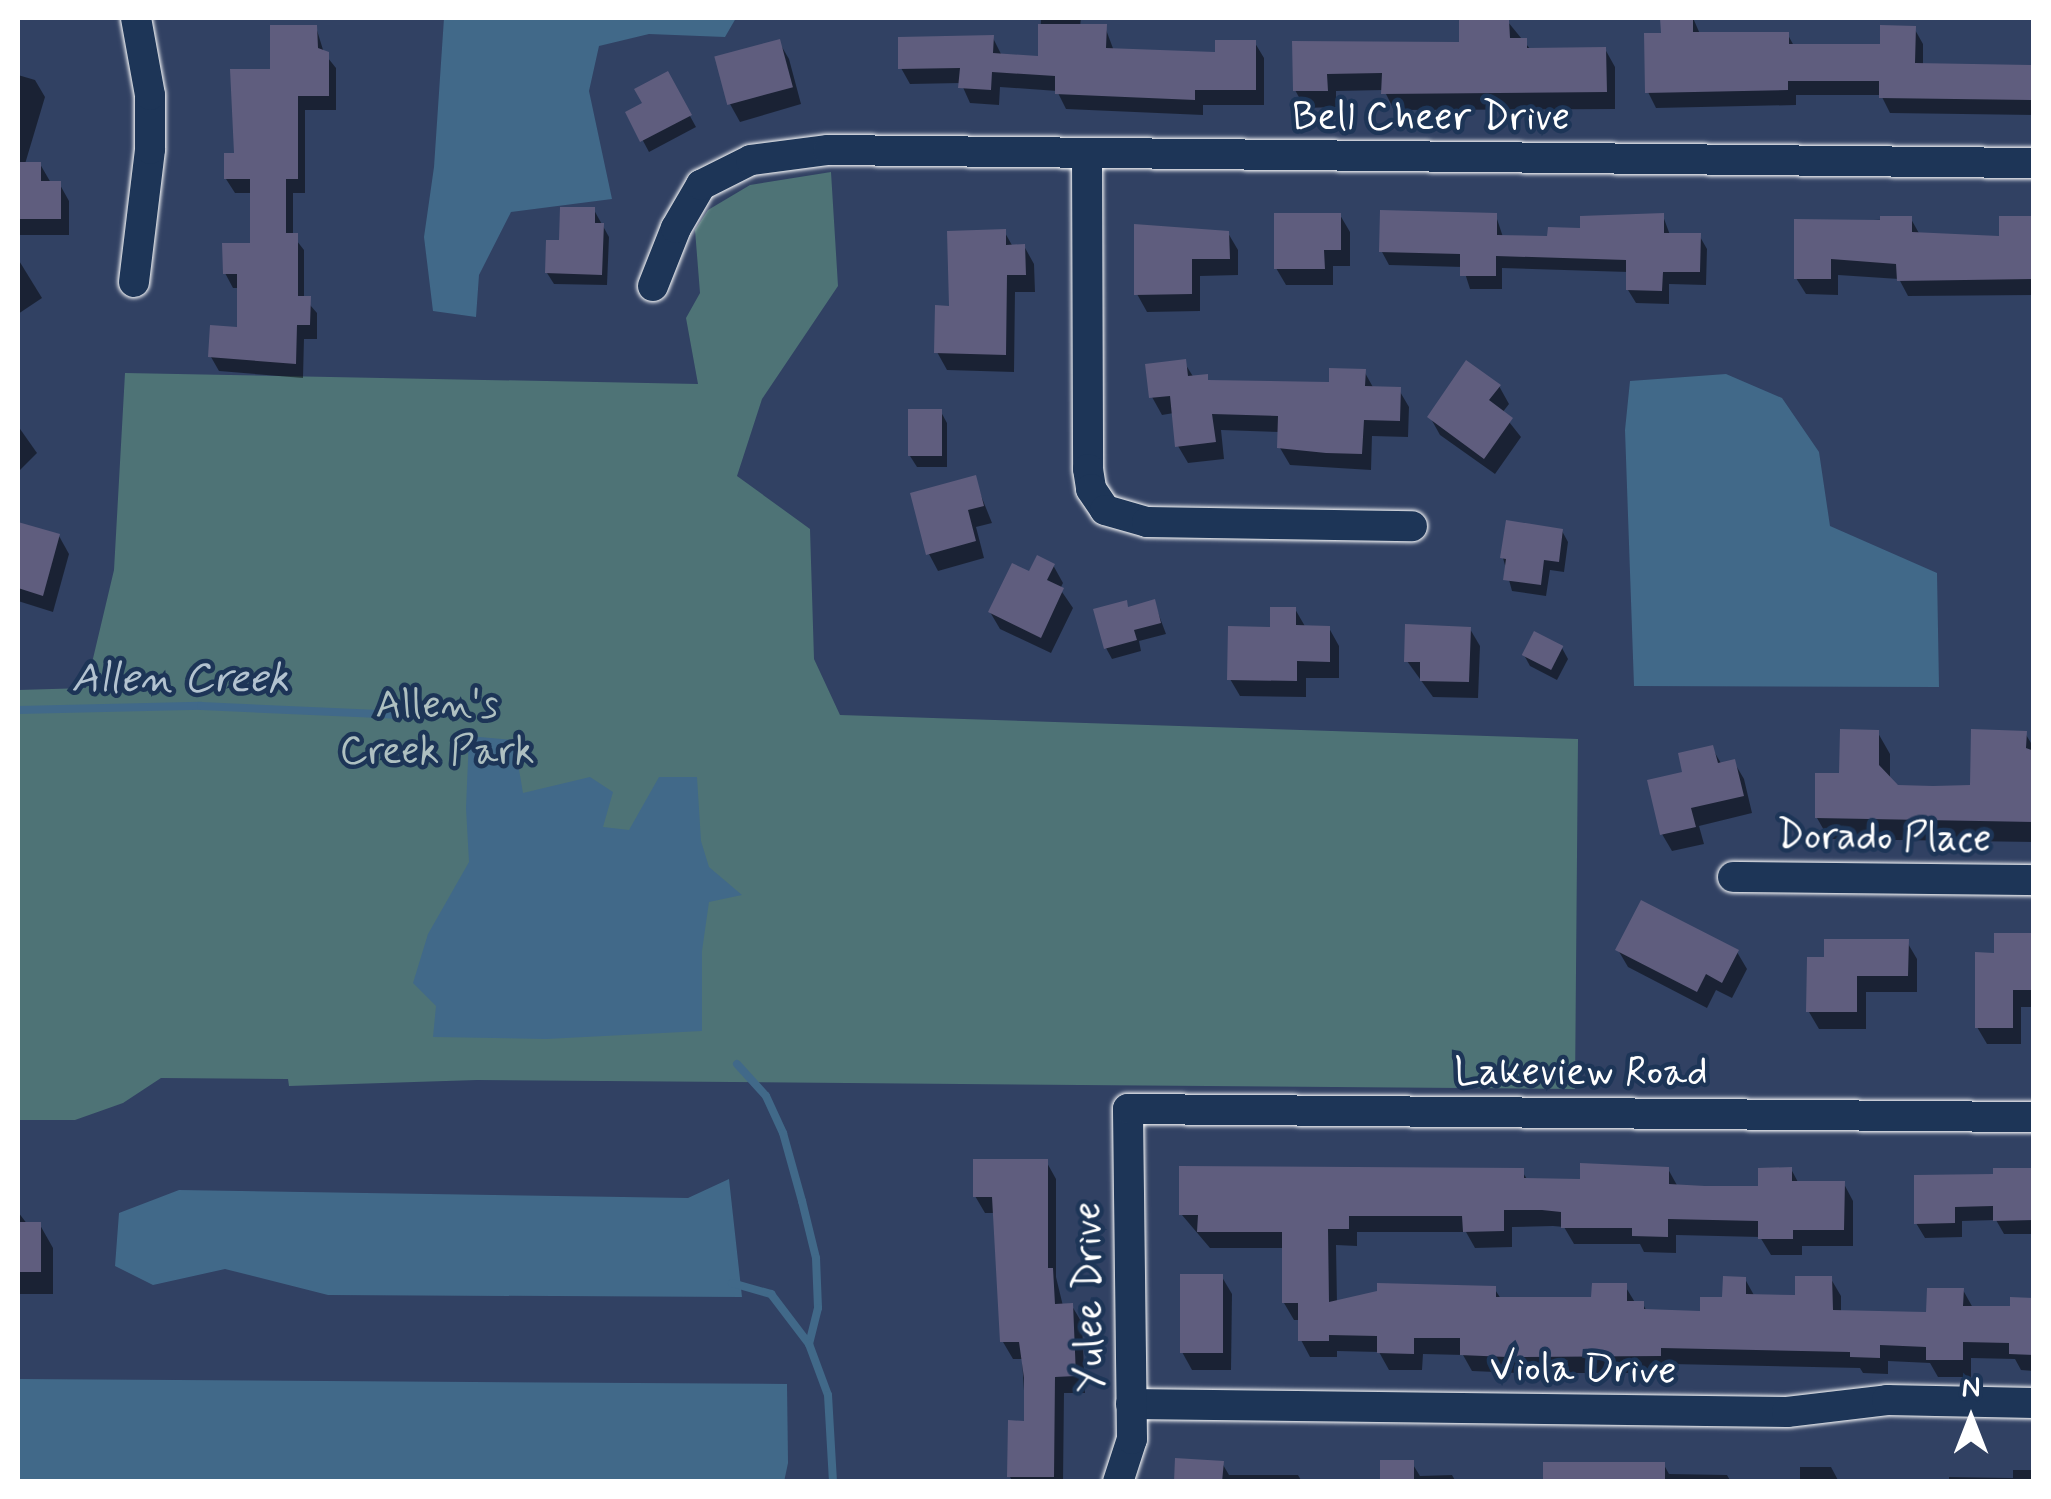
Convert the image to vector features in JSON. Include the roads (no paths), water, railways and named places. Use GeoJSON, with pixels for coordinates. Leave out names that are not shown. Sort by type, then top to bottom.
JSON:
{"type":"FeatureCollection","features":[{"type":"Feature","properties":{"kind":"street"},"geometry":{"type":"LineString","coordinates":[[134,282],[150,149],[150,95],[136,18]]}},
{"type":"Feature","properties":{"kind":"street","name":"Bell Cheer Drive"},"geometry":{"type":"LineString","coordinates":[[653,286],[676,228],[701,186],[752,160],[828,150],[2034,163]]}},
{"type":"Feature","properties":{"kind":"street"},"geometry":{"type":"LineString","coordinates":[[1087,155],[1088,469],[1091,489],[1104,510],[1148,522],[1412,526]]}},
{"type":"Feature","properties":{"kind":"street","name":"Dorado Place"},"geometry":{"type":"LineString","coordinates":[[1733,876],[2034,880]]}},
{"type":"Feature","properties":{"kind":"street","name":"Lakeview Road"},"geometry":{"type":"LineString","coordinates":[[1128,1109],[2034,1117]]}},
{"type":"Feature","properties":{"kind":"street","name":"Yulee Drive"},"geometry":{"type":"LineString","coordinates":[[1118,1482],[1132,1439],[1128,1109]]}},
{"type":"Feature","properties":{"kind":"street","name":"Viola Drive"},"geometry":{"type":"LineString","coordinates":[[1131,1404],[1787,1412],[1886,1400],[2034,1403]]}},
{"type":"Feature","properties":{"kind":"water"},"geometry":{"type":"Polygon","coordinates":[[[444,18],[736,18],[725,37],[649,34],[599,46],[589,91],[612,199],[511,212],[479,275],[476,317],[433,311],[424,237],[434,167],[444,18]]]}},
{"type":"Feature","properties":{"kind":"water"},"geometry":{"type":"Polygon","coordinates":[[[1726,374],[1782,398],[1819,452],[1830,526],[1937,573],[1939,687],[1634,686],[1625,430],[1630,381],[1726,374]]]}},
{"type":"Feature","properties":{"kind":"water"},"geometry":{"type":"Polygon","coordinates":[[[469,736],[514,740],[523,793],[590,777],[613,792],[603,827],[629,830],[659,777],[697,777],[701,841],[709,867],[742,895],[709,902],[702,951],[702,1031],[546,1039],[433,1037],[436,1006],[413,983],[428,934],[469,862],[469,736]]]}},
{"type":"Feature","properties":{"kind":"water"},"geometry":{"type":"Polygon","coordinates":[[[729,1179],[742,1297],[328,1295],[225,1269],[153,1285],[115,1266],[119,1213],[179,1190],[688,1198],[729,1179]]]}},
{"type":"Feature","properties":{"kind":"water"},"geometry":{"type":"Polygon","coordinates":[[[18,1379],[787,1384],[788,1463],[784,1482],[18,1481],[18,1379]]]}},
{"type":"Feature","properties":{"kind":"waterway","name":"Allen Creek"},"geometry":{"type":"LineString","coordinates":[[18,710],[201,706],[402,715]]}},
{"type":"Feature","properties":{"kind":"waterway","name":"Allen Creek"},"geometry":{"type":"LineString","coordinates":[[737,1064],[766,1096],[783,1133],[802,1201],[816,1258],[818,1308],[809,1344]]}},
{"type":"Feature","properties":{"kind":"waterway","name":"Allen Creek"},"geometry":{"type":"LineString","coordinates":[[732,1283],[771,1294],[809,1344],[828,1395],[833,1482]]}},
{"type":"Feature","properties":{"kind":"park label","name":"Allen's Creek Park"},"geometry":{"type":"Point","coordinates":[437,729]}}]}
